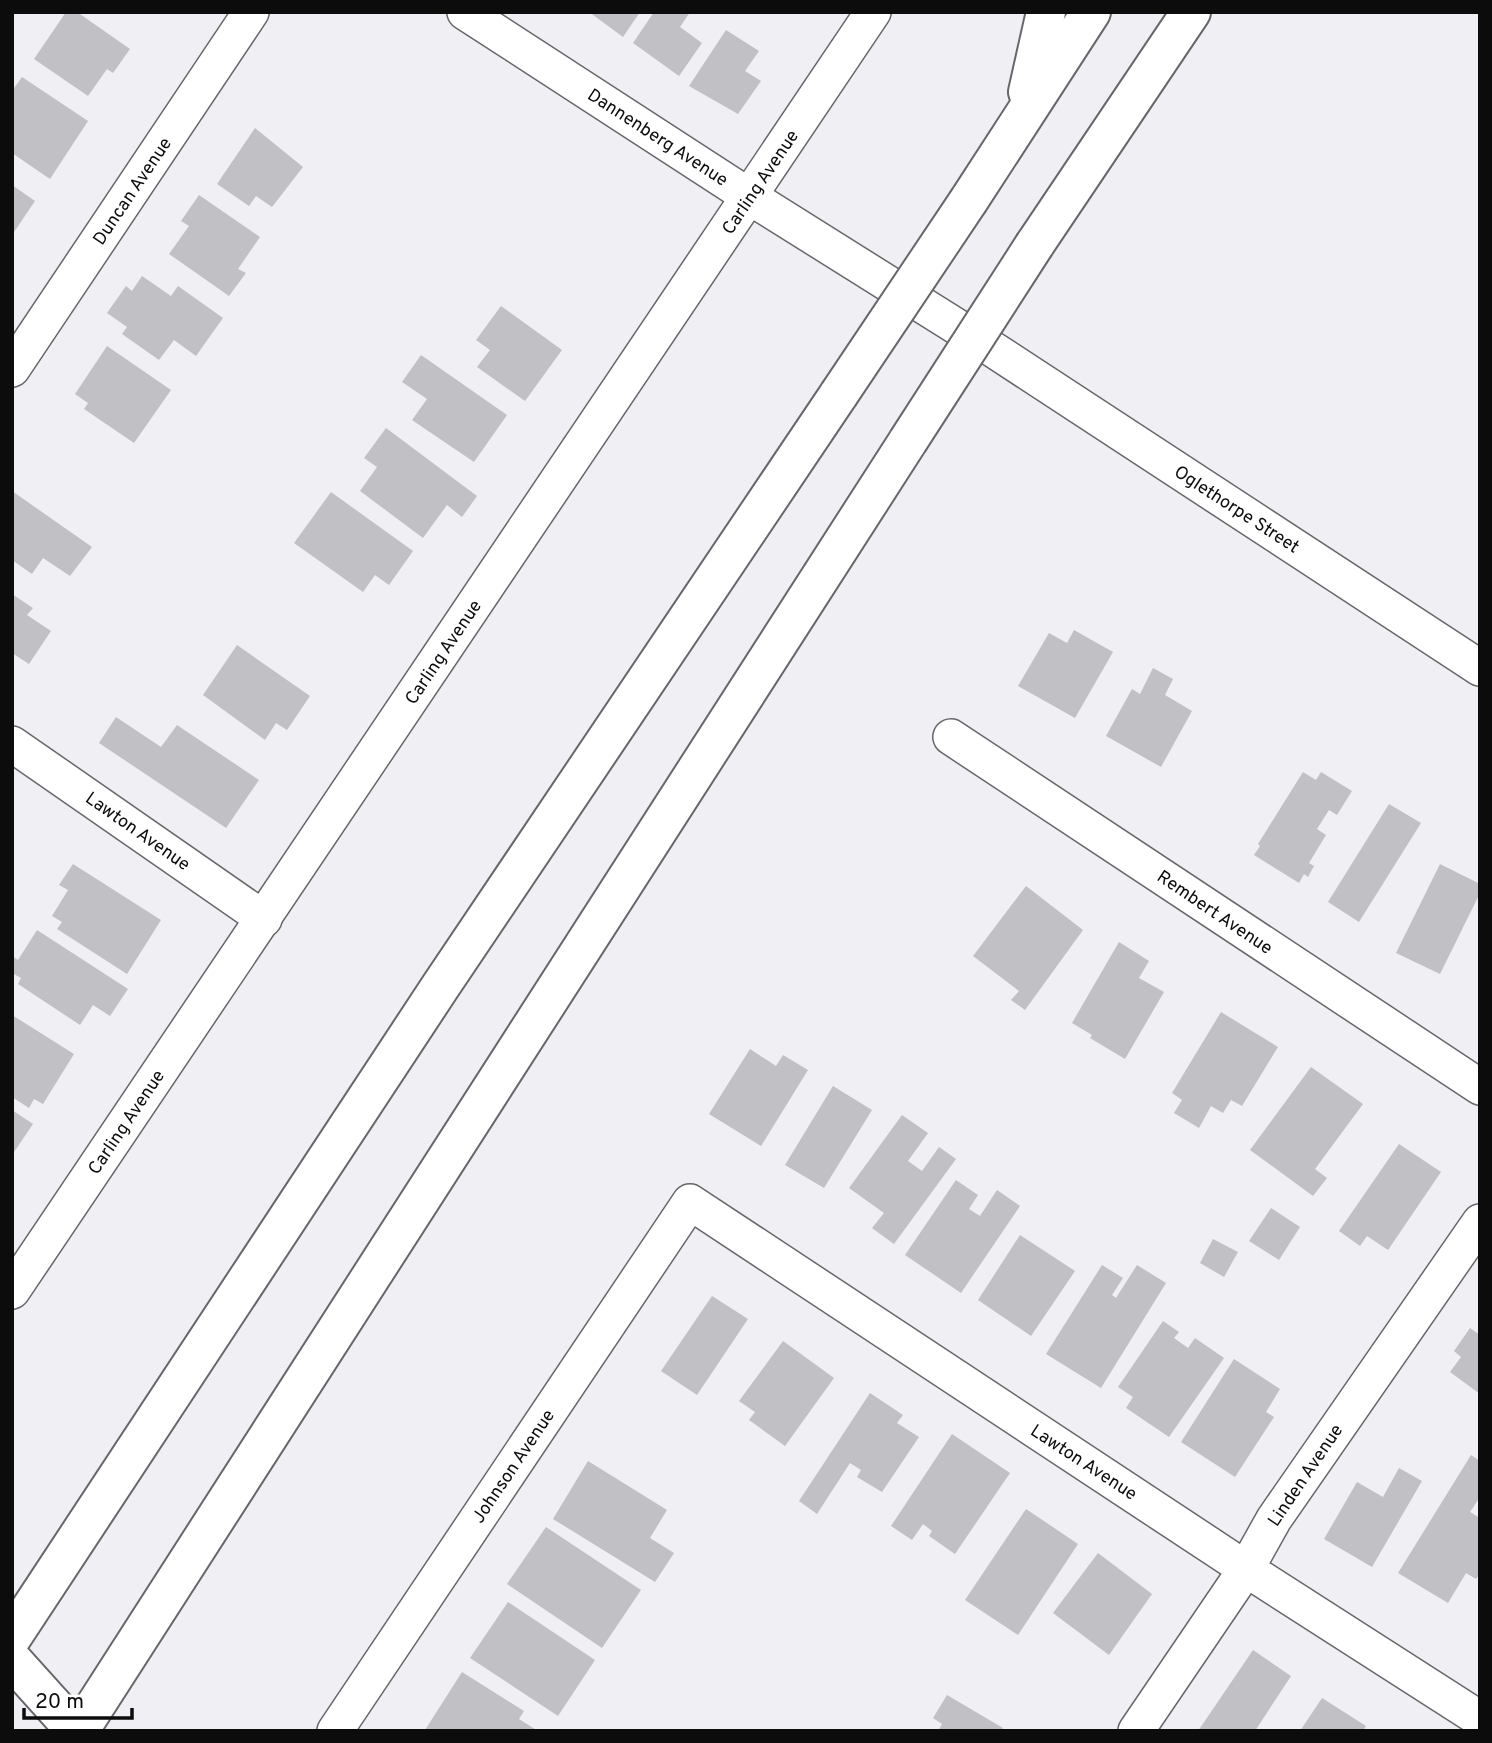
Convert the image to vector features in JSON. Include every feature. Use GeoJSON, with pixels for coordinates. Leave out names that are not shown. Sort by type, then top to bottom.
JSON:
{"type":"FeatureCollection","features":[{"type":"Feature","properties":{"kind":"main road"},"geometry":{"type":"LineString","coordinates":[[1021,119],[1046,12]]}},
{"type":"Feature","properties":{"kind":"main road"},"geometry":{"type":"LineString","coordinates":[[12,1637],[447,975],[969,200],[1091,12]]}},
{"type":"Feature","properties":{"kind":"main road"},"geometry":{"type":"LineString","coordinates":[[12,1660],[78,1731],[1035,244],[1191,12]]}},
{"type":"Feature","properties":{"kind":"street","name":"Duncan Avenue"},"geometry":{"type":"LineString","coordinates":[[12,369],[251,12]]}},
{"type":"Feature","properties":{"kind":"street","name":"Dannenberg Avenue"},"geometry":{"type":"LineString","coordinates":[[465,12],[750,197],[994,349]]}},
{"type":"Feature","properties":{"kind":"street","name":"Carling Avenue"},"geometry":{"type":"LineString","coordinates":[[12,1291],[873,12]]}},
{"type":"Feature","properties":{"kind":"street","name":"Oglethorpe Street"},"geometry":{"type":"LineString","coordinates":[[994,349],[1480,668]]}},
{"type":"Feature","properties":{"kind":"street","name":"Rembert Avenue"},"geometry":{"type":"LineString","coordinates":[[951,737],[1480,1087]]}},
{"type":"Feature","properties":{"kind":"street","name":"Lawton Avenue"},"geometry":{"type":"LineString","coordinates":[[12,744],[264,919]]}},
{"type":"Feature","properties":{"kind":"street","name":"Lawton Avenue"},"geometry":{"type":"LineString","coordinates":[[690,1202],[1246,1569],[1480,1719]]}},
{"type":"Feature","properties":{"kind":"street","name":"Johnson Avenue"},"geometry":{"type":"LineString","coordinates":[[335,1731],[690,1202]]}},
{"type":"Feature","properties":{"kind":"street","name":"Linden Avenue"},"geometry":{"type":"LineString","coordinates":[[1136,1731],[1246,1569],[1274,1519],[1480,1222]]}},
{"type":"Feature","properties":{"kind":"building"},"geometry":{"type":"Polygon","coordinates":[[[66,12],[77,12],[130,49],[113,73],[107,69],[88,96],[34,59],[66,12]]]}},
{"type":"Feature","properties":{"kind":"building"},"geometry":{"type":"Polygon","coordinates":[[[589,12],[640,12],[623,37],[589,12]]]}},
{"type":"Feature","properties":{"kind":"building"},"geometry":{"type":"Polygon","coordinates":[[[654,12],[690,12],[680,27],[702,43],[679,76],[633,43],[654,12]]]}},
{"type":"Feature","properties":{"kind":"building"},"geometry":{"type":"Polygon","coordinates":[[[726,30],[759,51],[745,71],[761,81],[738,114],[689,86],[726,30]]]}},
{"type":"Feature","properties":{"kind":"building"},"geometry":{"type":"Polygon","coordinates":[[[22,77],[88,121],[50,179],[12,153],[12,91],[22,77]]]}},
{"type":"Feature","properties":{"kind":"building"},"geometry":{"type":"Polygon","coordinates":[[[255,128],[303,167],[272,207],[256,196],[249,206],[217,184],[255,128]]]}},
{"type":"Feature","properties":{"kind":"building"},"geometry":{"type":"Polygon","coordinates":[[[12,185],[35,201],[12,235],[12,185]]]}},
{"type":"Feature","properties":{"kind":"building"},"geometry":{"type":"Polygon","coordinates":[[[199,195],[260,237],[238,269],[246,273],[229,296],[169,254],[189,226],[181,221],[199,195]]]}},
{"type":"Feature","properties":{"kind":"building"},"geometry":{"type":"Polygon","coordinates":[[[142,276],[171,296],[178,286],[223,318],[196,356],[174,340],[159,360],[122,334],[127,327],[107,313],[126,286],[132,291],[142,276]]]}},
{"type":"Feature","properties":{"kind":"building"},"geometry":{"type":"Polygon","coordinates":[[[501,306],[562,350],[525,401],[477,367],[490,350],[476,340],[501,306]]]}},
{"type":"Feature","properties":{"kind":"building"},"geometry":{"type":"Polygon","coordinates":[[[107,346],[171,390],[134,443],[84,409],[88,403],[75,394],[107,346]]]}},
{"type":"Feature","properties":{"kind":"building"},"geometry":{"type":"Polygon","coordinates":[[[421,355],[507,415],[474,462],[412,420],[427,399],[402,382],[421,355]]]}},
{"type":"Feature","properties":{"kind":"building"},"geometry":{"type":"Polygon","coordinates":[[[386,428],[477,496],[462,517],[447,505],[423,538],[360,491],[377,467],[364,458],[386,428]]]}},
{"type":"Feature","properties":{"kind":"building"},"geometry":{"type":"Polygon","coordinates":[[[12,491],[92,547],[70,576],[43,558],[32,574],[12,560],[12,491]]]}},
{"type":"Feature","properties":{"kind":"building"},"geometry":{"type":"Polygon","coordinates":[[[331,492],[413,551],[389,585],[375,575],[363,592],[294,543],[331,492]]]}},
{"type":"Feature","properties":{"kind":"building"},"geometry":{"type":"Polygon","coordinates":[[[12,594],[33,608],[27,615],[51,631],[29,664],[12,653],[12,594]]]}},
{"type":"Feature","properties":{"kind":"building"},"geometry":{"type":"Polygon","coordinates":[[[1074,630],[1113,652],[1075,718],[1018,686],[1049,633],[1067,643],[1074,630]]]}},
{"type":"Feature","properties":{"kind":"building"},"geometry":{"type":"Polygon","coordinates":[[[237,645],[310,696],[287,730],[276,723],[265,740],[203,695],[237,645]]]}},
{"type":"Feature","properties":{"kind":"building"},"geometry":{"type":"Polygon","coordinates":[[[1153,668],[1173,679],[1165,695],[1192,711],[1161,767],[1106,736],[1132,689],[1140,694],[1153,668]]]}},
{"type":"Feature","properties":{"kind":"building"},"geometry":{"type":"Polygon","coordinates":[[[116,717],[161,747],[177,725],[259,780],[226,828],[99,743],[116,717]]]}},
{"type":"Feature","properties":{"kind":"building"},"geometry":{"type":"Polygon","coordinates":[[[1303,772],[1316,780],[1321,772],[1352,791],[1337,815],[1329,810],[1317,829],[1326,835],[1309,863],[1314,866],[1308,877],[1304,874],[1299,883],[1254,855],[1260,846],[1258,844],[1303,772]]]}},
{"type":"Feature","properties":{"kind":"building"},"geometry":{"type":"Polygon","coordinates":[[[1389,804],[1421,823],[1359,922],[1328,902],[1389,804]]]}},
{"type":"Feature","properties":{"kind":"building"},"geometry":{"type":"Polygon","coordinates":[[[73,864],[161,920],[127,974],[57,929],[62,922],[52,916],[68,890],[59,885],[73,864]]]}},
{"type":"Feature","properties":{"kind":"building"},"geometry":{"type":"Polygon","coordinates":[[[1440,864],[1480,884],[1480,893],[1440,974],[1396,953],[1440,864]]]}},
{"type":"Feature","properties":{"kind":"building"},"geometry":{"type":"Polygon","coordinates":[[[1026,886],[1083,930],[1025,1010],[1011,1000],[1019,991],[973,956],[1026,886]]]}},
{"type":"Feature","properties":{"kind":"building"},"geometry":{"type":"Polygon","coordinates":[[[37,930],[128,989],[110,1016],[93,1005],[80,1025],[18,984],[21,978],[12,973],[12,956],[18,960],[37,930]]]}},
{"type":"Feature","properties":{"kind":"building"},"geometry":{"type":"Polygon","coordinates":[[[1119,942],[1149,961],[1139,978],[1164,992],[1125,1059],[1090,1038],[1092,1035],[1072,1023],[1119,942]]]}},
{"type":"Feature","properties":{"kind":"building"},"geometry":{"type":"Polygon","coordinates":[[[1221,1012],[1278,1047],[1242,1106],[1231,1100],[1223,1113],[1211,1106],[1199,1128],[1174,1113],[1182,1100],[1172,1093],[1221,1012]]]}},
{"type":"Feature","properties":{"kind":"building"},"geometry":{"type":"Polygon","coordinates":[[[12,1015],[74,1054],[43,1104],[34,1099],[29,1108],[12,1097],[12,1015]]]}},
{"type":"Feature","properties":{"kind":"building"},"geometry":{"type":"Polygon","coordinates":[[[750,1049],[776,1066],[783,1055],[808,1070],[761,1146],[709,1114],[750,1049]]]}},
{"type":"Feature","properties":{"kind":"building"},"geometry":{"type":"Polygon","coordinates":[[[1311,1067],[1363,1104],[1315,1169],[1327,1178],[1313,1196],[1250,1150],[1311,1067]]]}},
{"type":"Feature","properties":{"kind":"building"},"geometry":{"type":"Polygon","coordinates":[[[833,1086],[872,1110],[824,1188],[785,1165],[833,1086]]]}},
{"type":"Feature","properties":{"kind":"building"},"geometry":{"type":"Polygon","coordinates":[[[12,1110],[33,1124],[12,1155],[12,1110]]]}},
{"type":"Feature","properties":{"kind":"building"},"geometry":{"type":"Polygon","coordinates":[[[902,1115],[928,1133],[908,1161],[922,1171],[939,1147],[956,1159],[894,1244],[872,1228],[884,1213],[849,1188],[902,1115]]]}},
{"type":"Feature","properties":{"kind":"building"},"geometry":{"type":"Polygon","coordinates":[[[1399,1144],[1441,1172],[1388,1250],[1367,1236],[1360,1246],[1339,1231],[1399,1144]]]}},
{"type":"Feature","properties":{"kind":"building"},"geometry":{"type":"Polygon","coordinates":[[[956,1180],[978,1195],[969,1209],[980,1216],[997,1190],[1020,1206],[961,1293],[905,1255],[956,1180]]]}},
{"type":"Feature","properties":{"kind":"building"},"geometry":{"type":"Polygon","coordinates":[[[1271,1208],[1300,1227],[1279,1260],[1249,1241],[1271,1208]]]}},
{"type":"Feature","properties":{"kind":"building"},"geometry":{"type":"Polygon","coordinates":[[[1020,1235],[1075,1271],[1031,1336],[978,1300],[1020,1235]]]}},
{"type":"Feature","properties":{"kind":"building"},"geometry":{"type":"Polygon","coordinates":[[[1213,1239],[1238,1252],[1224,1277],[1200,1263],[1213,1239]]]}},
{"type":"Feature","properties":{"kind":"building"},"geometry":{"type":"Polygon","coordinates":[[[1102,1265],[1123,1278],[1112,1295],[1116,1298],[1137,1265],[1166,1283],[1101,1388],[1046,1354],[1102,1265]]]}},
{"type":"Feature","properties":{"kind":"building"},"geometry":{"type":"Polygon","coordinates":[[[712,1296],[748,1319],[697,1395],[661,1371],[712,1296]]]}},
{"type":"Feature","properties":{"kind":"building"},"geometry":{"type":"Polygon","coordinates":[[[1163,1321],[1179,1332],[1174,1338],[1188,1348],[1195,1338],[1224,1358],[1169,1437],[1126,1408],[1133,1397],[1118,1387],[1163,1321]]]}},
{"type":"Feature","properties":{"kind":"building"},"geometry":{"type":"Polygon","coordinates":[[[1470,1328],[1480,1335],[1480,1394],[1450,1372],[1461,1357],[1454,1351],[1470,1328]]]}},
{"type":"Feature","properties":{"kind":"building"},"geometry":{"type":"Polygon","coordinates":[[[783,1341],[834,1378],[785,1446],[749,1420],[755,1412],[739,1401],[783,1341]]]}},
{"type":"Feature","properties":{"kind":"building"},"geometry":{"type":"Polygon","coordinates":[[[1234,1359],[1280,1389],[1266,1412],[1274,1417],[1235,1477],[1181,1442],[1234,1359]]]}},
{"type":"Feature","properties":{"kind":"building"},"geometry":{"type":"Polygon","coordinates":[[[870,1393],[903,1415],[897,1423],[919,1437],[882,1492],[857,1477],[861,1470],[850,1463],[817,1514],[799,1501],[870,1393]]]}},
{"type":"Feature","properties":{"kind":"building"},"geometry":{"type":"Polygon","coordinates":[[[952,1434],[1010,1473],[955,1554],[929,1536],[932,1531],[923,1524],[912,1540],[891,1526],[952,1434]]]}},
{"type":"Feature","properties":{"kind":"building"},"geometry":{"type":"Polygon","coordinates":[[[1471,1455],[1480,1461],[1480,1497],[1470,1512],[1480,1518],[1480,1574],[1476,1579],[1466,1573],[1448,1603],[1398,1573],[1471,1455]]]}},
{"type":"Feature","properties":{"kind":"building"},"geometry":{"type":"Polygon","coordinates":[[[588,1461],[667,1510],[650,1538],[674,1553],[655,1582],[553,1519],[588,1461]]]}},
{"type":"Feature","properties":{"kind":"building"},"geometry":{"type":"Polygon","coordinates":[[[1399,1468],[1422,1481],[1372,1567],[1324,1539],[1357,1482],[1383,1497],[1399,1468]]]}},
{"type":"Feature","properties":{"kind":"building"},"geometry":{"type":"Polygon","coordinates":[[[1026,1509],[1078,1544],[1018,1635],[965,1600],[1026,1509]]]}},
{"type":"Feature","properties":{"kind":"building"},"geometry":{"type":"Polygon","coordinates":[[[546,1527],[641,1590],[602,1648],[507,1584],[546,1527]]]}},
{"type":"Feature","properties":{"kind":"building"},"geometry":{"type":"Polygon","coordinates":[[[1098,1553],[1152,1594],[1109,1655],[1053,1613],[1098,1553]]]}},
{"type":"Feature","properties":{"kind":"building"},"geometry":{"type":"Polygon","coordinates":[[[508,1602],[595,1660],[558,1716],[470,1658],[508,1602]]]}},
{"type":"Feature","properties":{"kind":"building"},"geometry":{"type":"Polygon","coordinates":[[[1253,1650],[1291,1676],[1255,1731],[1198,1731],[1253,1650]]]}},
{"type":"Feature","properties":{"kind":"building"},"geometry":{"type":"Polygon","coordinates":[[[462,1672],[524,1711],[519,1719],[538,1731],[425,1730],[462,1672]]]}},
{"type":"Feature","properties":{"kind":"building"},"geometry":{"type":"Polygon","coordinates":[[[947,1695],[1003,1728],[1001,1731],[938,1731],[942,1724],[933,1718],[947,1695]]]}},
{"type":"Feature","properties":{"kind":"building"},"geometry":{"type":"Polygon","coordinates":[[[1322,1698],[1366,1726],[1363,1731],[1300,1731],[1322,1698]]]}}]}
